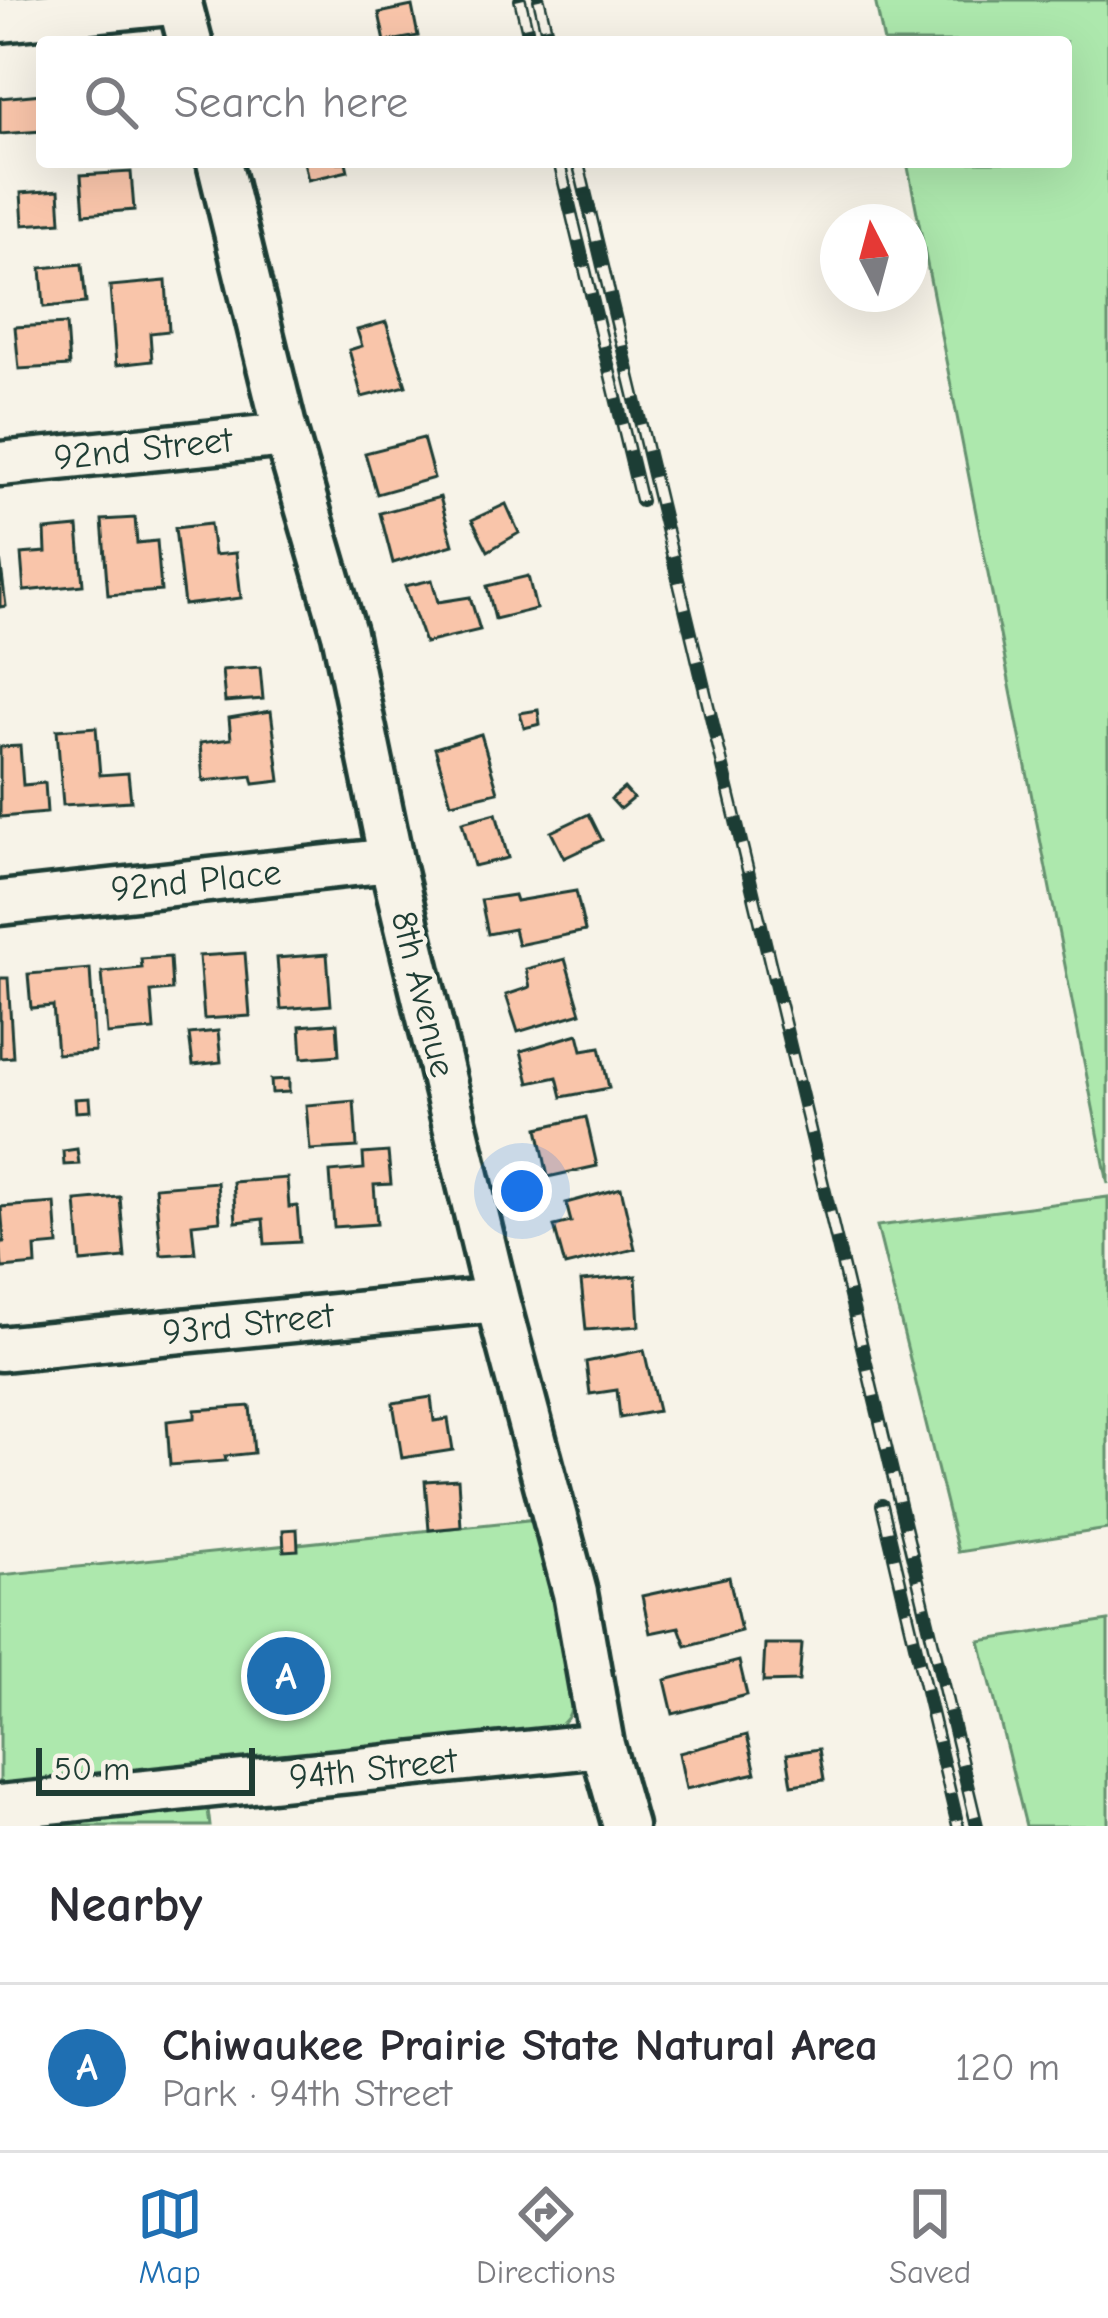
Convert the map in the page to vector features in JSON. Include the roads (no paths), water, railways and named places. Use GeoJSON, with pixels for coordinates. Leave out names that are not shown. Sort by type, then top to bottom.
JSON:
{"type":"FeatureCollection","features":[{"type":"Feature","properties":{"kind":"street"},"geometry":{"type":"LineString","coordinates":[[0,20],[183,15]]}},
{"type":"Feature","properties":{"kind":"street","name":"8th Avenue"},"geometry":{"type":"LineString","coordinates":[[220,168],[286,435],[344,633],[391,860],[497,1300],[574,1593],[602,1745],[625,1826]]}},
{"type":"Feature","properties":{"kind":"street","name":"92nd Street"},"geometry":{"type":"LineString","coordinates":[[0,464],[286,435]]}},
{"type":"Feature","properties":{"kind":"street","name":"92nd Place"},"geometry":{"type":"LineString","coordinates":[[0,902],[391,860]]}},
{"type":"Feature","properties":{"kind":"street","name":"93rd Street"},"geometry":{"type":"LineString","coordinates":[[0,1349],[497,1300]]}},
{"type":"Feature","properties":{"kind":"street","name":"94th Street"},"geometry":{"type":"LineString","coordinates":[[0,1807],[602,1745]]}},
{"type":"Feature","properties":{"kind":"railway"},"geometry":{"type":"LineString","coordinates":[[520,0],[529,36]]}},
{"type":"Feature","properties":{"kind":"railway"},"geometry":{"type":"LineString","coordinates":[[539,0],[548,36]]}},
{"type":"Feature","properties":{"kind":"railway"},"geometry":{"type":"LineString","coordinates":[[560,168],[641,501]]}},
{"type":"Feature","properties":{"kind":"railway"},"geometry":{"type":"LineString","coordinates":[[579,168],[977,1826]]}},
{"type":"Feature","properties":{"kind":"railway"},"geometry":{"type":"LineString","coordinates":[[882,1505],[958,1826]]}},
{"type":"Feature","properties":{"kind":"place","name":"Chiwaukee Prairie State Natural Area"},"geometry":{"type":"Point","coordinates":[286,1676]}}]}
